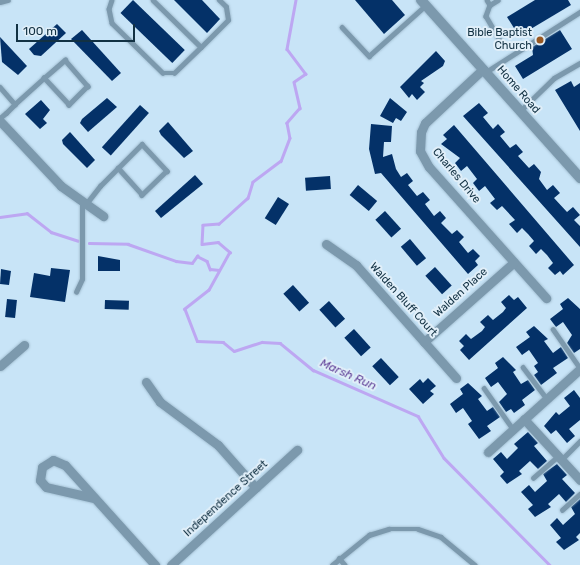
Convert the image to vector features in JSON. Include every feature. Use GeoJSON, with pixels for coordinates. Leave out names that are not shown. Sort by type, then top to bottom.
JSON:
{"type":"FeatureCollection","features":[{"type":"Feature","properties":{"kind":"street","name":"Home Road"},"geometry":{"type":"LineString","coordinates":[[427,2],[484,70],[580,178]]}},
{"type":"Feature","properties":{"kind":"street","name":"Charles Drive"},"geometry":{"type":"LineString","coordinates":[[484,70],[425,123],[421,132],[420,151],[429,167],[546,298]]}},
{"type":"Feature","properties":{"kind":"street"},"geometry":{"type":"LineString","coordinates":[[0,121],[53,179],[103,216]]}},
{"type":"Feature","properties":{"kind":"street","name":"Walden Bluff Court"},"geometry":{"type":"LineString","coordinates":[[326,244],[356,265],[456,378]]}},
{"type":"Feature","properties":{"kind":"street","name":"Walden Place"},"geometry":{"type":"LineString","coordinates":[[424,342],[514,262]]}},
{"type":"Feature","properties":{"kind":"street"},"geometry":{"type":"LineString","coordinates":[[0,366],[24,345]]}},
{"type":"Feature","properties":{"kind":"street"},"geometry":{"type":"LineString","coordinates":[[488,452],[580,368]]}},
{"type":"Feature","properties":{"kind":"street"},"geometry":{"type":"LineString","coordinates":[[146,382],[160,402],[218,445],[256,488]]}},
{"type":"Feature","properties":{"kind":"street"},"geometry":{"type":"LineString","coordinates":[[524,419],[577,477]]}},
{"type":"Feature","properties":{"kind":"street","name":"Independence Street"},"geometry":{"type":"LineString","coordinates":[[171,565],[297,450]]}},
{"type":"Feature","properties":{"kind":"street"},"geometry":{"type":"LineString","coordinates":[[94,498],[46,487],[40,480],[42,467],[47,462],[59,461],[94,498],[154,565]]}},
{"type":"Feature","properties":{"kind":"lane"},"geometry":{"type":"LineString","coordinates":[[0,2],[8,0]]}},
{"type":"Feature","properties":{"kind":"lane"},"geometry":{"type":"LineString","coordinates":[[112,0],[109,9],[112,23],[162,73],[174,74],[228,20],[226,7],[219,0]]}},
{"type":"Feature","properties":{"kind":"lane"},"geometry":{"type":"LineString","coordinates":[[153,0],[201,47]]}},
{"type":"Feature","properties":{"kind":"lane"},"geometry":{"type":"LineString","coordinates":[[487,0],[490,5]]}},
{"type":"Feature","properties":{"kind":"lane"},"geometry":{"type":"LineString","coordinates":[[498,0],[490,5],[486,16],[501,42]]}},
{"type":"Feature","properties":{"kind":"lane"},"geometry":{"type":"LineString","coordinates":[[342,27],[369,56],[427,2]]}},
{"type":"Feature","properties":{"kind":"lane"},"geometry":{"type":"LineString","coordinates":[[484,70],[580,12]]}},
{"type":"Feature","properties":{"kind":"lane"},"geometry":{"type":"LineString","coordinates":[[0,118],[44,78],[65,60],[88,86],[69,105],[44,78]]}},
{"type":"Feature","properties":{"kind":"lane"},"geometry":{"type":"LineString","coordinates":[[520,111],[554,78],[580,63]]}},
{"type":"Feature","properties":{"kind":"lane"},"geometry":{"type":"LineString","coordinates":[[0,87],[15,104]]}},
{"type":"Feature","properties":{"kind":"lane"},"geometry":{"type":"LineString","coordinates":[[76,292],[82,279],[84,203],[118,168],[142,144],[167,171],[142,195],[118,168]]}},
{"type":"Feature","properties":{"kind":"lane"},"geometry":{"type":"LineString","coordinates":[[553,329],[580,368]]}},
{"type":"Feature","properties":{"kind":"lane"},"geometry":{"type":"LineString","coordinates":[[523,367],[547,399]]}},
{"type":"Feature","properties":{"kind":"lane"},"geometry":{"type":"LineString","coordinates":[[484,388],[513,429]]}},
{"type":"Feature","properties":{"kind":"lane"},"geometry":{"type":"LineString","coordinates":[[533,478],[580,441]]}},
{"type":"Feature","properties":{"kind":"lane"},"geometry":{"type":"LineString","coordinates":[[562,510],[580,494]]}},
{"type":"Feature","properties":{"kind":"lane"},"geometry":{"type":"LineString","coordinates":[[332,565],[369,535],[389,529],[418,529],[441,537],[475,565]]}},
{"type":"Feature","properties":{"kind":"lane"},"geometry":{"type":"LineString","coordinates":[[339,558],[345,565]]}},
{"type":"Feature","properties":{"kind":"building"},"geometry":{"type":"Polygon","coordinates":[[[133,0],[185,50],[172,63],[120,13],[133,0]]]}},
{"type":"Feature","properties":{"kind":"building"},"geometry":{"type":"Polygon","coordinates":[[[174,0],[202,0],[220,19],[207,33],[174,0]]]}},
{"type":"Feature","properties":{"kind":"building"},"geometry":{"type":"Polygon","coordinates":[[[355,0],[392,0],[405,15],[384,34],[355,0]]]}},
{"type":"Feature","properties":{"kind":"building"},"geometry":{"type":"Polygon","coordinates":[[[535,0],[568,0],[571,5],[519,36],[507,17],[535,0]]]}},
{"type":"Feature","properties":{"kind":"building"},"geometry":{"type":"Polygon","coordinates":[[[57,24],[66,33],[41,56],[34,55],[29,49],[57,24]]]}},
{"type":"Feature","properties":{"kind":"building"},"geometry":{"type":"Polygon","coordinates":[[[82,30],[121,73],[112,81],[71,39],[82,30]]]}},
{"type":"Feature","properties":{"kind":"building"},"geometry":{"type":"Polygon","coordinates":[[[560,30],[572,49],[523,79],[515,66],[533,55],[532,47],[560,30]]]}},
{"type":"Feature","properties":{"kind":"building"},"geometry":{"type":"Polygon","coordinates":[[[0,37],[27,66],[18,75],[2,62],[0,37]]]}},
{"type":"Feature","properties":{"kind":"building"},"geometry":{"type":"Polygon","coordinates":[[[436,51],[445,61],[443,66],[421,81],[424,83],[420,87],[425,92],[417,100],[412,94],[409,98],[400,87],[436,51]]]}},
{"type":"Feature","properties":{"kind":"building"},"geometry":{"type":"Polygon","coordinates":[[[571,81],[574,87],[580,83],[580,131],[555,90],[571,81]]]}},
{"type":"Feature","properties":{"kind":"building"},"geometry":{"type":"Polygon","coordinates":[[[107,98],[117,107],[88,132],[80,123],[82,119],[107,98]]]}},
{"type":"Feature","properties":{"kind":"building"},"geometry":{"type":"Polygon","coordinates":[[[390,98],[407,112],[401,121],[396,118],[393,123],[380,116],[390,98]]]}},
{"type":"Feature","properties":{"kind":"building"},"geometry":{"type":"Polygon","coordinates":[[[41,100],[50,110],[43,119],[47,123],[40,129],[25,114],[41,100]]]}},
{"type":"Feature","properties":{"kind":"building"},"geometry":{"type":"Polygon","coordinates":[[[479,103],[488,113],[483,117],[493,129],[498,124],[505,132],[500,136],[510,148],[516,144],[523,152],[518,156],[529,168],[534,164],[541,172],[539,179],[547,190],[553,185],[560,193],[554,198],[567,212],[573,207],[580,215],[574,220],[580,226],[580,247],[463,116],[479,103]]]}},
{"type":"Feature","properties":{"kind":"building"},"geometry":{"type":"Polygon","coordinates":[[[140,105],[149,113],[111,155],[102,147],[140,105]]]}},
{"type":"Feature","properties":{"kind":"building"},"geometry":{"type":"Polygon","coordinates":[[[168,122],[193,151],[184,158],[161,135],[159,131],[168,122]]]}},
{"type":"Feature","properties":{"kind":"building"},"geometry":{"type":"Polygon","coordinates":[[[371,124],[392,126],[391,142],[384,142],[383,157],[392,154],[396,169],[401,177],[407,173],[413,181],[408,185],[417,196],[423,192],[430,200],[425,204],[434,216],[440,211],[446,218],[441,223],[452,234],[457,230],[464,237],[459,242],[468,253],[473,249],[480,256],[475,261],[478,265],[468,274],[381,173],[375,174],[369,149],[371,124]]]}},
{"type":"Feature","properties":{"kind":"building"},"geometry":{"type":"Polygon","coordinates":[[[454,125],[574,265],[563,275],[560,271],[555,275],[548,268],[553,263],[547,255],[541,249],[536,254],[529,246],[534,241],[528,234],[522,228],[517,233],[509,224],[515,220],[502,206],[497,210],[490,203],[495,199],[485,186],[479,191],[473,183],[477,179],[467,166],[461,171],[455,163],[460,158],[441,144],[447,139],[443,135],[454,125]]]}},
{"type":"Feature","properties":{"kind":"building"},"geometry":{"type":"Polygon","coordinates":[[[70,132],[95,160],[87,168],[63,144],[62,140],[70,132]]]}},
{"type":"Feature","properties":{"kind":"building"},"geometry":{"type":"Polygon","coordinates":[[[195,175],[203,184],[161,218],[155,211],[195,175]]]}},
{"type":"Feature","properties":{"kind":"building"},"geometry":{"type":"Polygon","coordinates":[[[330,176],[331,189],[306,191],[305,178],[330,176]]]}},
{"type":"Feature","properties":{"kind":"building"},"geometry":{"type":"Polygon","coordinates":[[[358,185],[377,201],[369,211],[350,195],[358,185]]]}},
{"type":"Feature","properties":{"kind":"building"},"geometry":{"type":"Polygon","coordinates":[[[278,197],[289,204],[276,225],[265,218],[278,197]]]}},
{"type":"Feature","properties":{"kind":"building"},"geometry":{"type":"Polygon","coordinates":[[[385,211],[401,229],[391,238],[375,220],[385,211]]]}},
{"type":"Feature","properties":{"kind":"building"},"geometry":{"type":"Polygon","coordinates":[[[410,239],[426,258],[417,266],[401,247],[410,239]]]}},
{"type":"Feature","properties":{"kind":"building"},"geometry":{"type":"Polygon","coordinates":[[[98,256],[120,260],[120,271],[98,271],[98,256]]]}},
{"type":"Feature","properties":{"kind":"building"},"geometry":{"type":"Polygon","coordinates":[[[435,267],[452,286],[442,294],[425,276],[435,267]]]}},
{"type":"Feature","properties":{"kind":"building"},"geometry":{"type":"Polygon","coordinates":[[[51,268],[70,270],[65,302],[30,297],[34,273],[50,276],[51,268]]]}},
{"type":"Feature","properties":{"kind":"building"},"geometry":{"type":"Polygon","coordinates":[[[1,269],[11,271],[9,285],[0,284],[1,269]]]}},
{"type":"Feature","properties":{"kind":"building"},"geometry":{"type":"Polygon","coordinates":[[[293,285],[309,303],[299,312],[283,294],[293,285]]]}},
{"type":"Feature","properties":{"kind":"building"},"geometry":{"type":"Polygon","coordinates":[[[509,295],[514,300],[518,297],[527,308],[469,360],[460,350],[464,346],[459,341],[466,334],[471,339],[482,331],[485,327],[480,322],[488,315],[493,320],[503,312],[506,308],[501,302],[509,295]]]}},
{"type":"Feature","properties":{"kind":"building"},"geometry":{"type":"Polygon","coordinates":[[[568,298],[580,309],[580,349],[574,353],[567,343],[572,335],[563,322],[556,327],[550,319],[563,309],[560,304],[568,298]]]}},
{"type":"Feature","properties":{"kind":"building"},"geometry":{"type":"Polygon","coordinates":[[[7,299],[17,300],[15,318],[5,317],[7,299]]]}},
{"type":"Feature","properties":{"kind":"building"},"geometry":{"type":"Polygon","coordinates":[[[105,300],[129,301],[129,310],[105,309],[105,300]]]}},
{"type":"Feature","properties":{"kind":"building"},"geometry":{"type":"Polygon","coordinates":[[[329,301],[345,319],[335,328],[319,310],[329,301]]]}},
{"type":"Feature","properties":{"kind":"building"},"geometry":{"type":"Polygon","coordinates":[[[534,326],[548,339],[544,341],[553,353],[561,347],[568,358],[553,368],[557,373],[541,385],[534,375],[538,372],[534,366],[538,363],[529,350],[522,355],[516,347],[530,337],[526,332],[534,326]]]}},
{"type":"Feature","properties":{"kind":"building"},"geometry":{"type":"Polygon","coordinates":[[[354,329],[371,348],[361,356],[344,338],[354,329]]]}},
{"type":"Feature","properties":{"kind":"building"},"geometry":{"type":"Polygon","coordinates":[[[503,357],[516,370],[513,372],[521,384],[528,380],[535,390],[522,400],[525,405],[514,413],[511,409],[506,412],[499,402],[507,394],[498,382],[491,387],[485,378],[498,368],[495,363],[503,357]]]}},
{"type":"Feature","properties":{"kind":"building"},"geometry":{"type":"Polygon","coordinates":[[[381,358],[399,377],[390,385],[372,366],[381,358]]]}},
{"type":"Feature","properties":{"kind":"building"},"geometry":{"type":"Polygon","coordinates":[[[428,378],[436,386],[430,391],[434,394],[423,404],[409,389],[420,379],[423,383],[428,378]]]}},
{"type":"Feature","properties":{"kind":"building"},"geometry":{"type":"Polygon","coordinates":[[[468,383],[482,396],[478,399],[487,411],[493,407],[500,417],[487,426],[491,431],[479,439],[468,424],[472,421],[463,408],[456,413],[450,404],[463,394],[460,389],[468,383]]]}},
{"type":"Feature","properties":{"kind":"building"},"geometry":{"type":"Polygon","coordinates":[[[574,390],[580,398],[580,420],[569,429],[575,436],[567,443],[556,430],[551,434],[544,426],[556,412],[559,415],[570,406],[564,398],[574,390]]]}},
{"type":"Feature","properties":{"kind":"building"},"geometry":{"type":"Polygon","coordinates":[[[528,432],[538,443],[534,446],[547,461],[538,469],[530,461],[519,471],[522,474],[507,484],[500,476],[504,472],[493,459],[501,452],[507,459],[518,448],[514,444],[528,432]]]}},
{"type":"Feature","properties":{"kind":"building"},"geometry":{"type":"Polygon","coordinates":[[[557,464],[567,475],[562,479],[575,493],[566,502],[559,494],[548,504],[551,507],[535,517],[528,509],[533,505],[521,492],[529,485],[535,492],[547,481],[543,474],[557,464]]]}},
{"type":"Feature","properties":{"kind":"building"},"geometry":{"type":"Polygon","coordinates":[[[580,499],[580,533],[576,537],[579,540],[564,550],[556,542],[561,538],[550,525],[557,518],[563,525],[575,514],[571,507],[580,499]]]}},
{"type":"Feature","properties":{"kind":"waterway","name":"Marsh Run"},"geometry":{"type":"LineString","coordinates":[[296,0],[287,49],[306,74],[294,82],[300,108],[287,123],[290,138],[281,161],[253,182],[248,198],[219,224],[203,225],[202,244],[218,242],[230,252],[209,290],[185,309],[197,341],[223,342],[234,351],[262,342],[280,343],[313,370],[418,416],[444,458],[550,565]]}},
{"type":"Feature","properties":{"kind":"waterway"},"geometry":{"type":"LineString","coordinates":[[0,217],[27,213],[51,232],[78,241]]}},
{"type":"Feature","properties":{"kind":"waterway"},"geometry":{"type":"LineString","coordinates":[[89,243],[128,244],[176,261],[192,263],[197,256],[207,261],[210,269],[219,270]]}},
{"type":"Feature","properties":{"kind":"place","name":"Bible Baptist Church"},"geometry":{"type":"Point","coordinates":[540,40]}}]}
